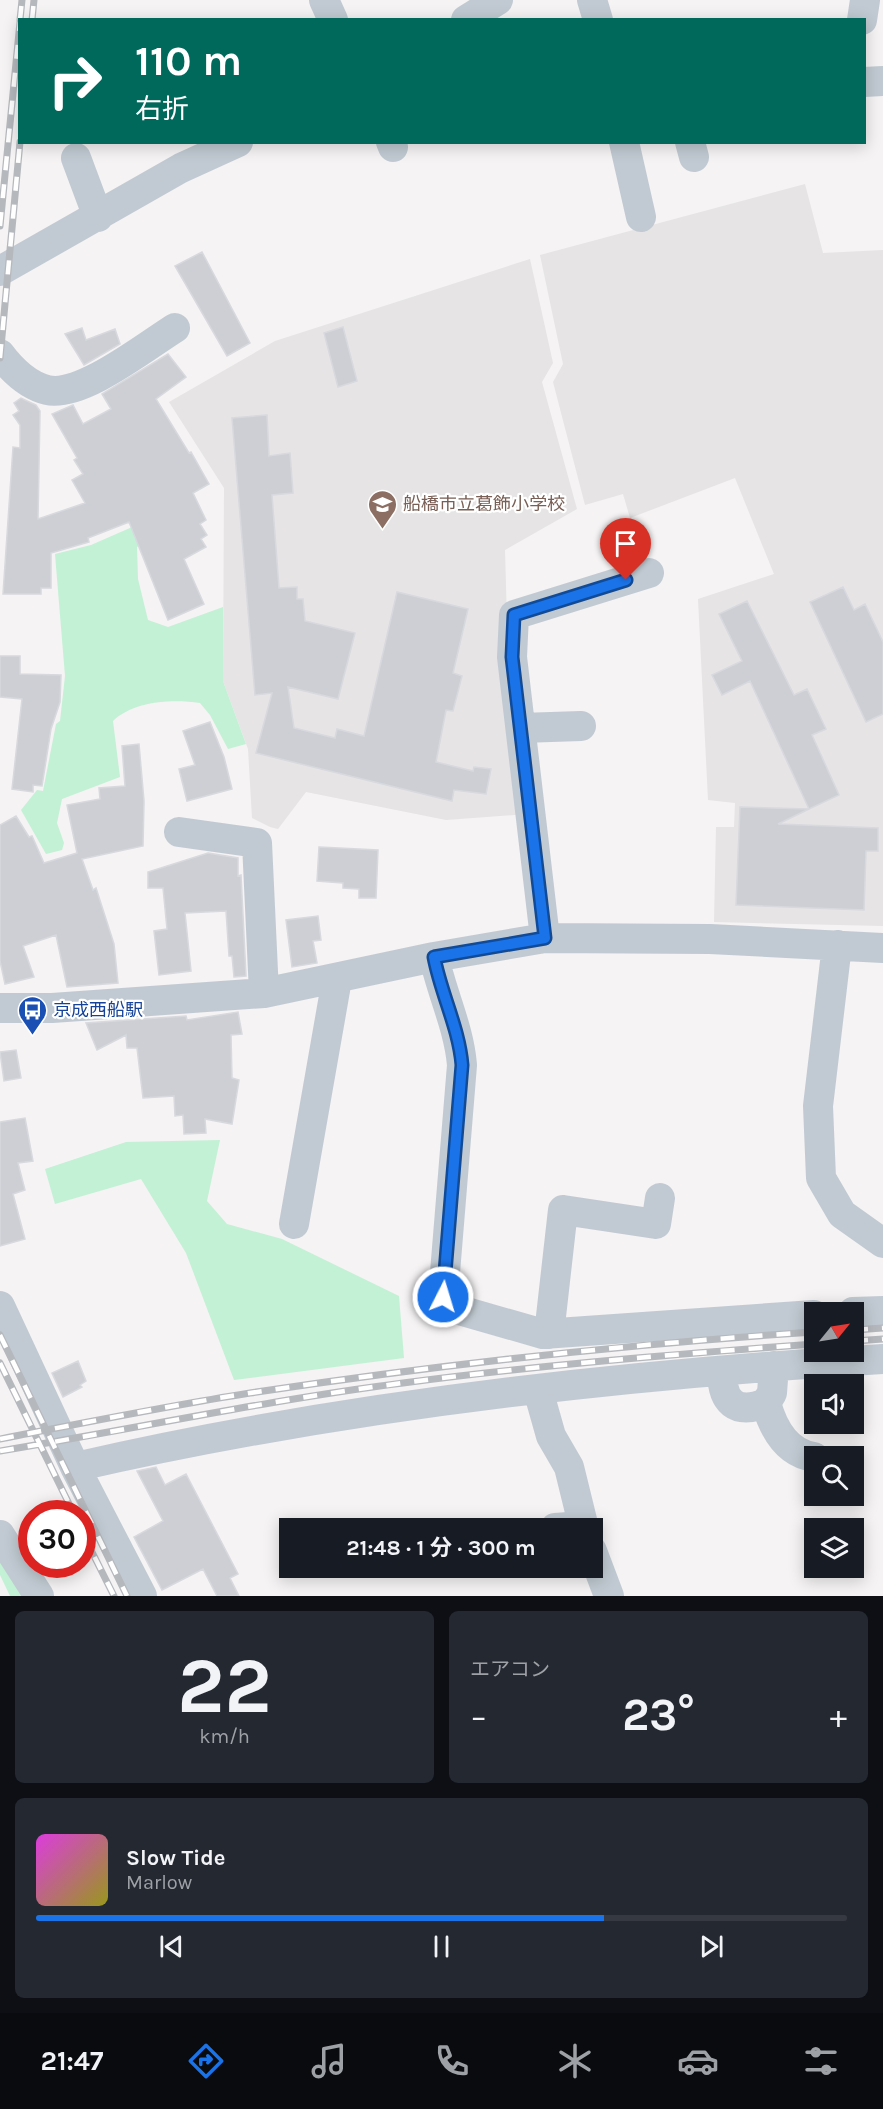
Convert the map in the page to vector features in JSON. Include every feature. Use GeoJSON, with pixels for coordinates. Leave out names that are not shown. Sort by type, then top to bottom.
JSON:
{"type":"FeatureCollection","features":[{"type":"Feature","properties":{"kind":"street"},"geometry":{"type":"LineString","coordinates":[[324,0],[332,18]]}},
{"type":"Feature","properties":{"kind":"street"},"geometry":{"type":"LineString","coordinates":[[592,0],[597,18]]}},
{"type":"Feature","properties":{"kind":"street"},"geometry":{"type":"LineString","coordinates":[[862,18],[865,0]]}},
{"type":"Feature","properties":{"kind":"street"},"geometry":{"type":"LineString","coordinates":[[866,82],[883,81]]}},
{"type":"Feature","properties":{"kind":"street"},"geometry":{"type":"LineString","coordinates":[[0,271],[181,168],[234,144]]}},
{"type":"Feature","properties":{"kind":"street"},"geometry":{"type":"LineString","coordinates":[[624,144],[641,217]]}},
{"type":"Feature","properties":{"kind":"street"},"geometry":{"type":"LineString","coordinates":[[76,158],[98,217]]}},
{"type":"Feature","properties":{"kind":"street"},"geometry":{"type":"LineString","coordinates":[[0,354],[12,370],[30,383],[48,391],[72,389],[175,328]]}},
{"type":"Feature","properties":{"kind":"street"},"geometry":{"type":"LineString","coordinates":[[545,938],[512,657],[514,615],[649,573]]}},
{"type":"Feature","properties":{"kind":"street"},"geometry":{"type":"LineString","coordinates":[[521,728],[581,726]]}},
{"type":"Feature","properties":{"kind":"street"},"geometry":{"type":"LineString","coordinates":[[270,827],[273,992]]}},
{"type":"Feature","properties":{"kind":"street"},"geometry":{"type":"LineString","coordinates":[[179,832],[257,843],[273,992]]}},
{"type":"Feature","properties":{"kind":"street"},"geometry":{"type":"LineString","coordinates":[[0,1008],[52,1008],[273,992],[434,957],[545,938],[710,939],[883,948]]}},
{"type":"Feature","properties":{"kind":"street"},"geometry":{"type":"LineString","coordinates":[[837,945],[818,1106],[821,1179],[842,1214],[883,1243]]}},
{"type":"Feature","properties":{"kind":"street"},"geometry":{"type":"LineString","coordinates":[[434,957],[448,1010],[460,1041],[462,1065],[443,1297],[449,1307],[549,1334],[804,1317]]}},
{"type":"Feature","properties":{"kind":"street"},"geometry":{"type":"LineString","coordinates":[[294,1224],[337,979]]}},
{"type":"Feature","properties":{"kind":"street"},"geometry":{"type":"LineString","coordinates":[[549,1334],[563,1210],[656,1224],[660,1198]]}},
{"type":"Feature","properties":{"kind":"street"},"geometry":{"type":"LineString","coordinates":[[0,1306],[75,1467],[142,1596]]}},
{"type":"Feature","properties":{"kind":"street"},"geometry":{"type":"LineString","coordinates":[[864,1312],[883,1311]]}},
{"type":"Feature","properties":{"kind":"street"},"geometry":{"type":"LineString","coordinates":[[75,1467],[211,1436],[433,1401],[774,1366],[883,1359]]}},
{"type":"Feature","properties":{"kind":"street"},"geometry":{"type":"LineString","coordinates":[[722,1371],[722,1390],[736,1407],[747,1408],[766,1403],[772,1393],[774,1366]]}},
{"type":"Feature","properties":{"kind":"street"},"geometry":{"type":"LineString","coordinates":[[538,1390],[551,1436],[569,1467],[577,1518]]}},
{"type":"Feature","properties":{"kind":"street"},"geometry":{"type":"LineString","coordinates":[[766,1403],[776,1430],[788,1445],[804,1454]]}},
{"type":"Feature","properties":{"kind":"street"},"geometry":{"type":"LineString","coordinates":[[0,1534],[39,1596]]}},
{"type":"Feature","properties":{"kind":"street"},"geometry":{"type":"LineString","coordinates":[[600,1578],[609,1596]]}},
{"type":"Feature","properties":{"kind":"shaded area"},"geometry":{"type":"Polygon","coordinates":[[[805,184],[823,253],[883,250],[883,926],[714,922],[716,827],[734,827],[735,803],[708,800],[698,599],[774,574],[735,478],[630,518],[623,494],[585,505],[553,382],[563,364],[540,255],[805,184]]]}},
{"type":"Feature","properties":{"kind":"shaded area","name":"船橋市立葛飾小学校"},"geometry":{"type":"Polygon","coordinates":[[[530,259],[553,363],[542,382],[577,509],[505,550],[508,658],[528,814],[446,820],[306,792],[278,829],[270,827],[252,818],[248,749],[223,681],[224,488],[169,402],[275,341],[530,259]]]}},
{"type":"Feature","properties":{"kind":"green space"},"geometry":{"type":"Polygon","coordinates":[[[162,514],[173,530],[137,547],[138,579],[148,620],[168,627],[223,607],[223,681],[246,744],[228,749],[210,715],[200,703],[178,701],[154,703],[142,705],[122,714],[113,721],[120,777],[62,799],[57,823],[64,843],[62,850],[46,854],[21,810],[37,790],[43,791],[56,724],[60,721],[65,676],[55,554],[91,545],[162,514]]]}},
{"type":"Feature","properties":{"kind":"green space"},"geometry":{"type":"Polygon","coordinates":[[[220,1140],[207,1201],[227,1224],[282,1239],[399,1296],[404,1358],[234,1380],[186,1253],[141,1179],[55,1204],[45,1169],[126,1142],[220,1140]]]}},
{"type":"Feature","properties":{"kind":"green space"},"geometry":{"type":"Polygon","coordinates":[[[0,1546],[30,1596],[10,1596],[0,1575],[0,1546]]]}},
{"type":"Feature","properties":{"kind":"building"},"geometry":{"type":"Polygon","coordinates":[[[202,252],[250,343],[227,356],[175,266],[202,252]]]}},
{"type":"Feature","properties":{"kind":"building"},"geometry":{"type":"Polygon","coordinates":[[[343,327],[357,381],[338,387],[324,333],[343,327]]]}},
{"type":"Feature","properties":{"kind":"building"},"geometry":{"type":"Polygon","coordinates":[[[82,328],[86,340],[115,329],[120,344],[84,365],[65,334],[82,328]]]}},
{"type":"Feature","properties":{"kind":"building"},"geometry":{"type":"Polygon","coordinates":[[[168,354],[186,377],[156,399],[209,484],[193,493],[206,520],[200,524],[207,535],[201,539],[206,547],[184,559],[204,604],[168,620],[129,522],[88,538],[89,542],[51,553],[51,588],[41,588],[41,594],[3,594],[13,447],[20,448],[20,425],[13,415],[19,411],[14,403],[21,398],[36,405],[40,411],[38,519],[85,503],[72,480],[83,474],[74,460],[77,458],[52,414],[73,405],[83,424],[111,409],[102,394],[168,354]]]}},
{"type":"Feature","properties":{"kind":"building"},"geometry":{"type":"Polygon","coordinates":[[[267,415],[269,456],[290,453],[293,493],[272,495],[279,588],[297,587],[297,599],[303,599],[305,621],[355,633],[338,699],[288,687],[294,728],[335,738],[337,729],[364,736],[397,592],[468,609],[453,673],[462,676],[453,711],[446,710],[436,762],[473,771],[474,767],[491,769],[486,794],[454,790],[452,801],[256,753],[272,693],[255,695],[232,418],[267,415]]]}},
{"type":"Feature","properties":{"kind":"building"},"geometry":{"type":"Polygon","coordinates":[[[843,587],[854,610],[865,604],[883,642],[883,714],[866,722],[810,602],[843,587]]]}},
{"type":"Feature","properties":{"kind":"building"},"geometry":{"type":"Polygon","coordinates":[[[747,601],[794,695],[807,689],[826,729],[812,735],[839,795],[809,809],[750,681],[722,695],[712,675],[742,661],[719,614],[747,601]]]}},
{"type":"Feature","properties":{"kind":"building"},"geometry":{"type":"Polygon","coordinates":[[[0,656],[20,656],[20,674],[61,675],[60,702],[51,729],[42,786],[33,785],[33,792],[12,789],[22,699],[0,697],[0,656]]]}},
{"type":"Feature","properties":{"kind":"building"},"geometry":{"type":"Polygon","coordinates":[[[210,722],[224,757],[232,789],[187,801],[179,769],[195,765],[183,731],[210,722]]]}},
{"type":"Feature","properties":{"kind":"building"},"geometry":{"type":"Polygon","coordinates":[[[139,744],[144,801],[143,846],[82,859],[93,890],[96,888],[114,944],[118,983],[67,987],[56,935],[23,946],[34,977],[5,984],[0,961],[0,825],[16,816],[29,837],[32,836],[44,863],[77,853],[67,805],[100,799],[99,788],[125,786],[122,746],[139,744]]]}},
{"type":"Feature","properties":{"kind":"building"},"geometry":{"type":"Polygon","coordinates":[[[740,807],[809,809],[778,824],[878,828],[878,851],[866,851],[864,910],[736,905],[740,807]]]}},
{"type":"Feature","properties":{"kind":"building"},"geometry":{"type":"Polygon","coordinates":[[[319,847],[378,850],[376,898],[359,898],[359,889],[343,888],[343,883],[317,881],[319,847]]]}},
{"type":"Feature","properties":{"kind":"building"},"geometry":{"type":"Polygon","coordinates":[[[208,853],[238,858],[238,876],[241,875],[246,976],[234,977],[232,956],[229,956],[226,911],[185,913],[191,971],[159,975],[154,931],[167,929],[163,888],[148,888],[148,872],[208,853]]]}},
{"type":"Feature","properties":{"kind":"building"},"geometry":{"type":"Polygon","coordinates":[[[318,916],[321,940],[313,941],[317,963],[292,967],[286,920],[318,916]]]}},
{"type":"Feature","properties":{"kind":"building"},"geometry":{"type":"Polygon","coordinates":[[[238,1012],[242,1034],[231,1035],[232,1078],[239,1080],[232,1124],[205,1119],[206,1133],[184,1134],[183,1115],[175,1116],[174,1096],[143,1098],[137,1048],[127,1048],[126,1035],[97,1050],[86,1023],[186,1016],[187,1020],[238,1012]]]}},
{"type":"Feature","properties":{"kind":"building"},"geometry":{"type":"Polygon","coordinates":[[[16,1050],[21,1078],[4,1081],[0,1052],[16,1050]]]}},
{"type":"Feature","properties":{"kind":"building"},"geometry":{"type":"Polygon","coordinates":[[[25,1118],[33,1161],[18,1163],[25,1190],[13,1194],[25,1239],[0,1246],[0,1122],[25,1118]]]}},
{"type":"Feature","properties":{"kind":"building"},"geometry":{"type":"Polygon","coordinates":[[[78,1361],[86,1381],[80,1385],[82,1387],[63,1397],[52,1373],[78,1361]]]}},
{"type":"Feature","properties":{"kind":"building"},"geometry":{"type":"Polygon","coordinates":[[[156,1467],[165,1485],[186,1474],[238,1574],[230,1578],[239,1596],[217,1596],[203,1569],[162,1590],[134,1537],[163,1521],[137,1471],[156,1467]]]}},
{"type":"Feature","properties":{"kind":"railway"},"geometry":{"type":"LineString","coordinates":[[20,18],[22,0]]}},
{"type":"Feature","properties":{"kind":"railway"},"geometry":{"type":"LineString","coordinates":[[32,18],[34,0]]}},
{"type":"Feature","properties":{"kind":"railway"},"geometry":{"type":"LineString","coordinates":[[0,226],[18,42]]}},
{"type":"Feature","properties":{"kind":"railway"},"geometry":{"type":"LineString","coordinates":[[0,358],[20,144]]}},
{"type":"Feature","properties":{"kind":"railway"},"geometry":{"type":"LineString","coordinates":[[864,1329],[883,1328]]}},
{"type":"Feature","properties":{"kind":"railway"},"geometry":{"type":"LineString","coordinates":[[0,1439],[219,1398],[391,1373],[602,1349],[804,1333]]}},
{"type":"Feature","properties":{"kind":"railway"},"geometry":{"type":"LineString","coordinates":[[0,1335],[127,1596]]}},
{"type":"Feature","properties":{"kind":"railway"},"geometry":{"type":"LineString","coordinates":[[864,1340],[883,1339]]}},
{"type":"Feature","properties":{"kind":"railway"},"geometry":{"type":"LineString","coordinates":[[0,1451],[251,1406],[403,1383],[608,1360],[804,1345]]}},
{"type":"Feature","properties":{"kind":"railway"},"geometry":{"type":"LineString","coordinates":[[0,1363],[67,1500]]}},
{"type":"Feature","properties":{"kind":"railway"},"geometry":{"type":"LineString","coordinates":[[96,1560],[114,1596]]}},
{"type":"Feature","properties":{"kind":"place","name":"船橋市立葛飾小学校"},"geometry":{"type":"Point","coordinates":[382,530]}},
{"type":"Feature","properties":{"kind":"place","name":"京成西船駅"},"geometry":{"type":"Point","coordinates":[32,1036]}},
{"type":"Feature","properties":{"kind":"route"},"geometry":{"type":"LineString","coordinates":[[443,1297],[462,1065],[460,1041],[448,1010],[434,957],[545,938],[512,657],[514,615],[626,580]]}}]}
